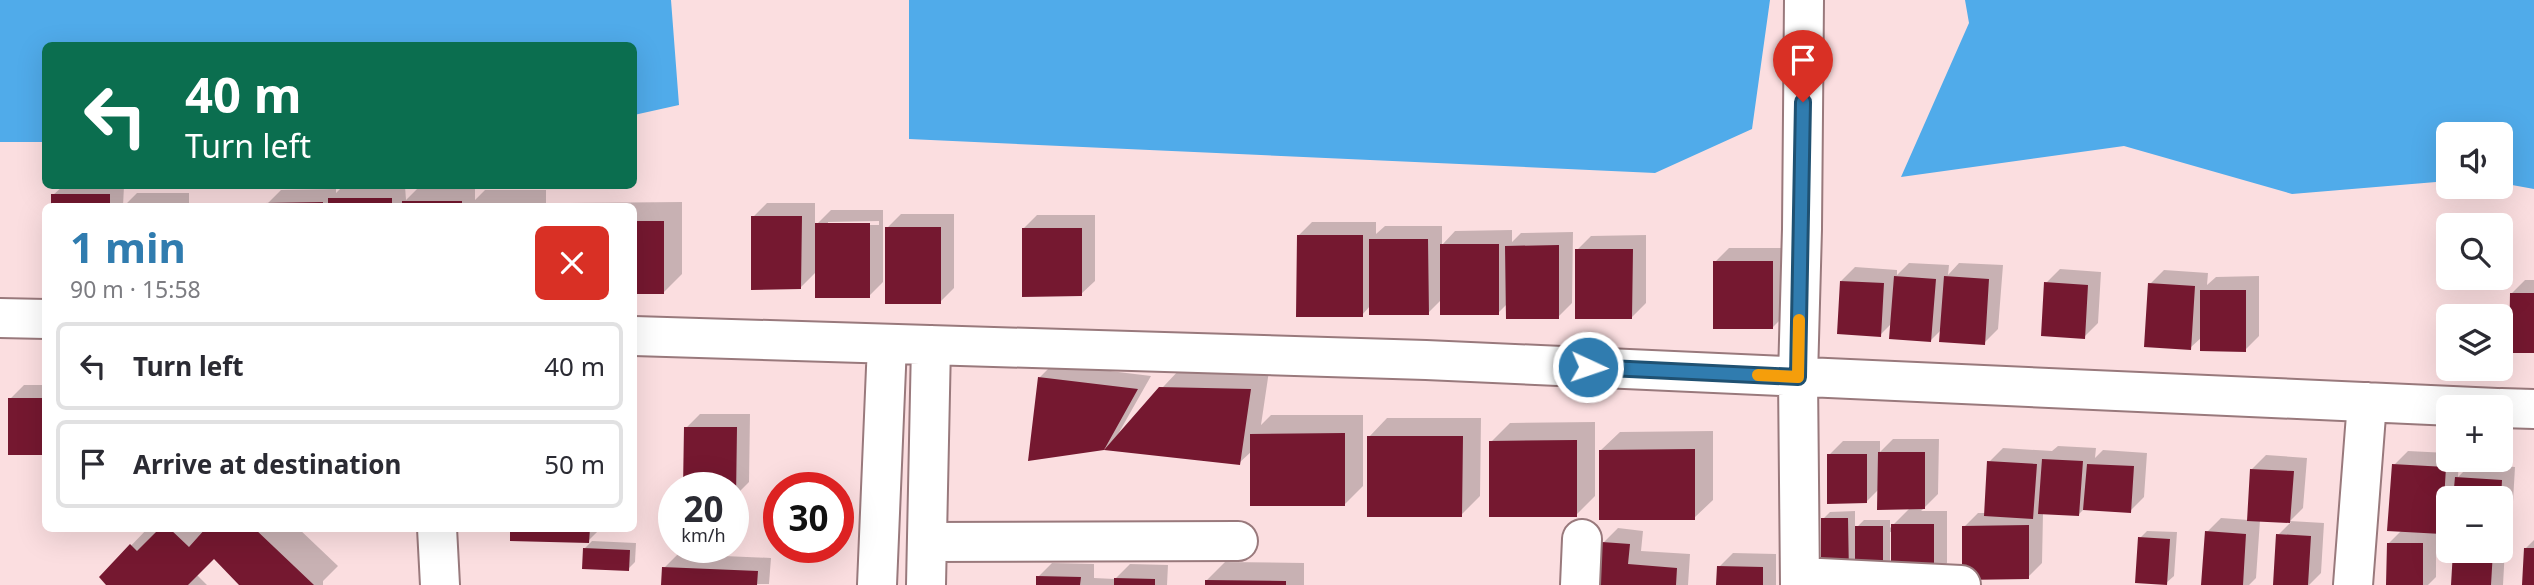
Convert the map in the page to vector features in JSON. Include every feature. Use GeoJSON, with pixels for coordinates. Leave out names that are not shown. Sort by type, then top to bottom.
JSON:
{"type":"FeatureCollection","features":[{"type":"Feature","properties":{"kind":"street"},"geometry":{"type":"LineString","coordinates":[[1804,0],[1798,377],[1800,581],[1961,585]]}},
{"type":"Feature","properties":{"kind":"street"},"geometry":{"type":"LineString","coordinates":[[0,318],[42,319]]}},
{"type":"Feature","properties":{"kind":"street"},"geometry":{"type":"LineString","coordinates":[[637,336],[1426,360],[2436,405]]}},
{"type":"Feature","properties":{"kind":"street"},"geometry":{"type":"LineString","coordinates":[[877,585],[887,344]]}},
{"type":"Feature","properties":{"kind":"street"},"geometry":{"type":"LineString","coordinates":[[926,585],[930,345]]}},
{"type":"Feature","properties":{"kind":"street"},"geometry":{"type":"LineString","coordinates":[[2353,585],[2367,402]]}},
{"type":"Feature","properties":{"kind":"street"},"geometry":{"type":"LineString","coordinates":[[2513,408],[2534,409]]}},
{"type":"Feature","properties":{"kind":"street"},"geometry":{"type":"LineString","coordinates":[[438,532],[440,585]]}},
{"type":"Feature","properties":{"kind":"street"},"geometry":{"type":"LineString","coordinates":[[1580,585],[1582,539]]}},
{"type":"Feature","properties":{"kind":"street"},"geometry":{"type":"LineString","coordinates":[[927,542],[1238,541]]}},
{"type":"Feature","properties":{"kind":"water"},"geometry":{"type":"Polygon","coordinates":[[[0,0],[671,0],[679,105],[637,114],[637,42],[42,42],[42,142],[0,142],[0,0]]]}},
{"type":"Feature","properties":{"kind":"water"},"geometry":{"type":"Polygon","coordinates":[[[909,0],[1770,0],[1752,129],[1655,173],[909,139],[909,0]]]}},
{"type":"Feature","properties":{"kind":"water"},"geometry":{"type":"Polygon","coordinates":[[[1965,0],[2534,0],[2534,189],[2513,185],[2513,122],[2436,122],[2436,182],[2292,194],[2124,146],[1901,177],[1969,23],[1965,0]]]}},
{"type":"Feature","properties":{"kind":"building"},"geometry":{"type":"Polygon","coordinates":[[[51,194],[110,194],[110,203],[51,203],[51,194]]]}},
{"type":"Feature","properties":{"kind":"building"},"geometry":{"type":"Polygon","coordinates":[[[328,198],[392,198],[392,203],[328,203],[328,198]]]}},
{"type":"Feature","properties":{"kind":"building"},"geometry":{"type":"Polygon","coordinates":[[[402,201],[462,201],[462,203],[402,201]]]}},
{"type":"Feature","properties":{"kind":"building"},"geometry":{"type":"Polygon","coordinates":[[[751,216],[802,216],[801,289],[751,290],[751,216]]]}},
{"type":"Feature","properties":{"kind":"building"},"geometry":{"type":"Polygon","coordinates":[[[637,221],[664,221],[664,294],[637,294],[637,221]]]}},
{"type":"Feature","properties":{"kind":"building"},"geometry":{"type":"Polygon","coordinates":[[[815,223],[870,223],[870,298],[815,298],[815,223]]]}},
{"type":"Feature","properties":{"kind":"building"},"geometry":{"type":"Polygon","coordinates":[[[885,227],[941,227],[941,304],[885,304],[885,227]]]}},
{"type":"Feature","properties":{"kind":"building"},"geometry":{"type":"Polygon","coordinates":[[[1022,228],[1082,228],[1082,296],[1022,297],[1022,228]]]}},
{"type":"Feature","properties":{"kind":"building"},"geometry":{"type":"Polygon","coordinates":[[[1297,235],[1363,235],[1363,317],[1296,317],[1297,235]]]}},
{"type":"Feature","properties":{"kind":"building"},"geometry":{"type":"Polygon","coordinates":[[[1369,239],[1428,239],[1429,315],[1369,315],[1369,239]]]}},
{"type":"Feature","properties":{"kind":"building"},"geometry":{"type":"Polygon","coordinates":[[[1440,244],[1499,244],[1499,315],[1440,315],[1440,244]]]}},
{"type":"Feature","properties":{"kind":"building"},"geometry":{"type":"Polygon","coordinates":[[[1559,245],[1559,319],[1506,319],[1505,246],[1559,245]]]}},
{"type":"Feature","properties":{"kind":"building"},"geometry":{"type":"Polygon","coordinates":[[[1575,249],[1633,249],[1632,319],[1575,319],[1575,249]]]}},
{"type":"Feature","properties":{"kind":"building"},"geometry":{"type":"Polygon","coordinates":[[[1713,261],[1773,261],[1773,329],[1713,329],[1713,261]]]}},
{"type":"Feature","properties":{"kind":"building"},"geometry":{"type":"Polygon","coordinates":[[[1894,276],[1936,279],[1931,342],[1889,339],[1894,276]]]}},
{"type":"Feature","properties":{"kind":"building"},"geometry":{"type":"Polygon","coordinates":[[[1944,276],[1989,279],[1985,345],[1939,342],[1944,276]]]}},
{"type":"Feature","properties":{"kind":"building"},"geometry":{"type":"Polygon","coordinates":[[[1840,281],[1884,283],[1881,337],[1837,334],[1840,281]]]}},
{"type":"Feature","properties":{"kind":"building"},"geometry":{"type":"Polygon","coordinates":[[[2044,282],[2088,285],[2085,339],[2041,336],[2044,282]]]}},
{"type":"Feature","properties":{"kind":"building"},"geometry":{"type":"Polygon","coordinates":[[[2148,283],[2195,286],[2191,350],[2144,347],[2148,283]]]}},
{"type":"Feature","properties":{"kind":"building"},"geometry":{"type":"Polygon","coordinates":[[[2200,290],[2246,290],[2246,352],[2200,351],[2200,290]]]}},
{"type":"Feature","properties":{"kind":"building"},"geometry":{"type":"Polygon","coordinates":[[[2510,293],[2534,293],[2534,353],[2513,353],[2513,304],[2510,304],[2510,293]]]}},
{"type":"Feature","properties":{"kind":"building"},"geometry":{"type":"Polygon","coordinates":[[[1038,377],[1138,389],[1104,450],[1028,461],[1038,377]]]}},
{"type":"Feature","properties":{"kind":"building"},"geometry":{"type":"Polygon","coordinates":[[[1159,387],[1251,389],[1240,465],[1104,450],[1159,387]]]}},
{"type":"Feature","properties":{"kind":"building"},"geometry":{"type":"Polygon","coordinates":[[[8,398],[42,398],[42,455],[8,455],[8,398]]]}},
{"type":"Feature","properties":{"kind":"building"},"geometry":{"type":"Polygon","coordinates":[[[684,427],[737,427],[736,472],[683,472],[684,427]]]}},
{"type":"Feature","properties":{"kind":"building"},"geometry":{"type":"Polygon","coordinates":[[[1345,433],[1345,506],[1250,506],[1250,434],[1345,433]]]}},
{"type":"Feature","properties":{"kind":"building"},"geometry":{"type":"Polygon","coordinates":[[[1367,436],[1463,436],[1462,517],[1367,517],[1367,436]]]}},
{"type":"Feature","properties":{"kind":"building"},"geometry":{"type":"Polygon","coordinates":[[[1577,440],[1577,517],[1489,517],[1489,441],[1577,440]]]}},
{"type":"Feature","properties":{"kind":"building"},"geometry":{"type":"Polygon","coordinates":[[[1695,449],[1695,520],[1599,520],[1599,450],[1695,449]]]}},
{"type":"Feature","properties":{"kind":"building"},"geometry":{"type":"Polygon","coordinates":[[[1878,452],[1925,452],[1925,509],[1877,510],[1878,452]]]}},
{"type":"Feature","properties":{"kind":"building"},"geometry":{"type":"Polygon","coordinates":[[[1827,454],[1867,454],[1867,503],[1827,504],[1827,454]]]}},
{"type":"Feature","properties":{"kind":"building"},"geometry":{"type":"Polygon","coordinates":[[[2042,459],[2083,461],[2079,516],[2038,514],[2042,459]]]}},
{"type":"Feature","properties":{"kind":"building"},"geometry":{"type":"Polygon","coordinates":[[[1987,461],[2037,464],[2033,519],[1984,516],[1987,461]]]}},
{"type":"Feature","properties":{"kind":"building"},"geometry":{"type":"Polygon","coordinates":[[[2087,464],[2134,466],[2131,513],[2083,510],[2087,464]]]}},
{"type":"Feature","properties":{"kind":"building"},"geometry":{"type":"Polygon","coordinates":[[[2392,464],[2436,466],[2436,472],[2446,472],[2445,486],[2436,486],[2436,534],[2387,531],[2392,464]]]}},
{"type":"Feature","properties":{"kind":"building"},"geometry":{"type":"Polygon","coordinates":[[[2250,469],[2294,471],[2290,523],[2247,521],[2250,469]]]}},
{"type":"Feature","properties":{"kind":"building"},"geometry":{"type":"Polygon","coordinates":[[[2455,477],[2502,480],[2502,486],[2454,486],[2455,477]]]}},
{"type":"Feature","properties":{"kind":"building"},"geometry":{"type":"Polygon","coordinates":[[[1821,518],[1848,518],[1849,575],[1821,575],[1821,518]]]}},
{"type":"Feature","properties":{"kind":"building"},"geometry":{"type":"Polygon","coordinates":[[[1891,524],[1934,524],[1934,579],[1891,579],[1891,524]]]}},
{"type":"Feature","properties":{"kind":"building"},"geometry":{"type":"Polygon","coordinates":[[[2029,525],[2029,579],[1962,580],[1962,526],[2029,525]]]}},
{"type":"Feature","properties":{"kind":"building"},"geometry":{"type":"Polygon","coordinates":[[[1855,526],[1883,526],[1883,579],[1855,579],[1855,526]]]}},
{"type":"Feature","properties":{"kind":"building"},"geometry":{"type":"Polygon","coordinates":[[[2205,531],[2246,534],[2243,585],[2201,585],[2205,531]]]}},
{"type":"Feature","properties":{"kind":"building"},"geometry":{"type":"Polygon","coordinates":[[[156,532],[173,532],[189,547],[202,532],[258,532],[314,585],[239,585],[214,559],[188,585],[106,585],[99,577],[130,544],[137,551],[156,532]]]}},
{"type":"Feature","properties":{"kind":"building"},"geometry":{"type":"Polygon","coordinates":[[[510,532],[590,532],[589,543],[510,541],[510,532]]]}},
{"type":"Feature","properties":{"kind":"building"},"geometry":{"type":"Polygon","coordinates":[[[2276,534],[2311,536],[2308,585],[2273,585],[2276,534]]]}},
{"type":"Feature","properties":{"kind":"building"},"geometry":{"type":"Polygon","coordinates":[[[2138,537],[2170,539],[2167,585],[2135,583],[2138,537]]]}},
{"type":"Feature","properties":{"kind":"building"},"geometry":{"type":"Polygon","coordinates":[[[1602,542],[1630,544],[1628,564],[1677,568],[1676,585],[1599,585],[1602,542]]]}},
{"type":"Feature","properties":{"kind":"building"},"geometry":{"type":"Polygon","coordinates":[[[2387,543],[2423,543],[2423,585],[2386,585],[2387,543]]]}},
{"type":"Feature","properties":{"kind":"building"},"geometry":{"type":"Polygon","coordinates":[[[583,548],[630,550],[629,571],[582,569],[583,548]]]}},
{"type":"Feature","properties":{"kind":"building"},"geometry":{"type":"Polygon","coordinates":[[[2524,548],[2534,548],[2534,585],[2522,585],[2524,548]]]}},
{"type":"Feature","properties":{"kind":"building"},"geometry":{"type":"Polygon","coordinates":[[[2452,563],[2492,563],[2491,585],[2451,585],[2452,563]]]}},
{"type":"Feature","properties":{"kind":"building"},"geometry":{"type":"Polygon","coordinates":[[[1717,566],[1763,567],[1763,585],[1716,585],[1717,566]]]}},
{"type":"Feature","properties":{"kind":"building"},"geometry":{"type":"Polygon","coordinates":[[[662,567],[758,571],[757,585],[661,585],[662,567]]]}},
{"type":"Feature","properties":{"kind":"building"},"geometry":{"type":"Polygon","coordinates":[[[1036,576],[1081,577],[1080,585],[1036,585],[1036,576]]]}},
{"type":"Feature","properties":{"kind":"building"},"geometry":{"type":"Polygon","coordinates":[[[1114,578],[1155,579],[1155,585],[1114,585],[1114,578]]]}},
{"type":"Feature","properties":{"kind":"building"},"geometry":{"type":"Polygon","coordinates":[[[1205,580],[1286,581],[1286,585],[1205,585],[1205,580]]]}},
{"type":"Feature","properties":{"kind":"slow traffic"},"geometry":{"type":"LineString","coordinates":[[1758,375],[1798,377],[1799,320]]}},
{"type":"Feature","properties":{"kind":"route"},"geometry":{"type":"LineString","coordinates":[[1588,367],[1798,377],[1803,102]]}}]}
